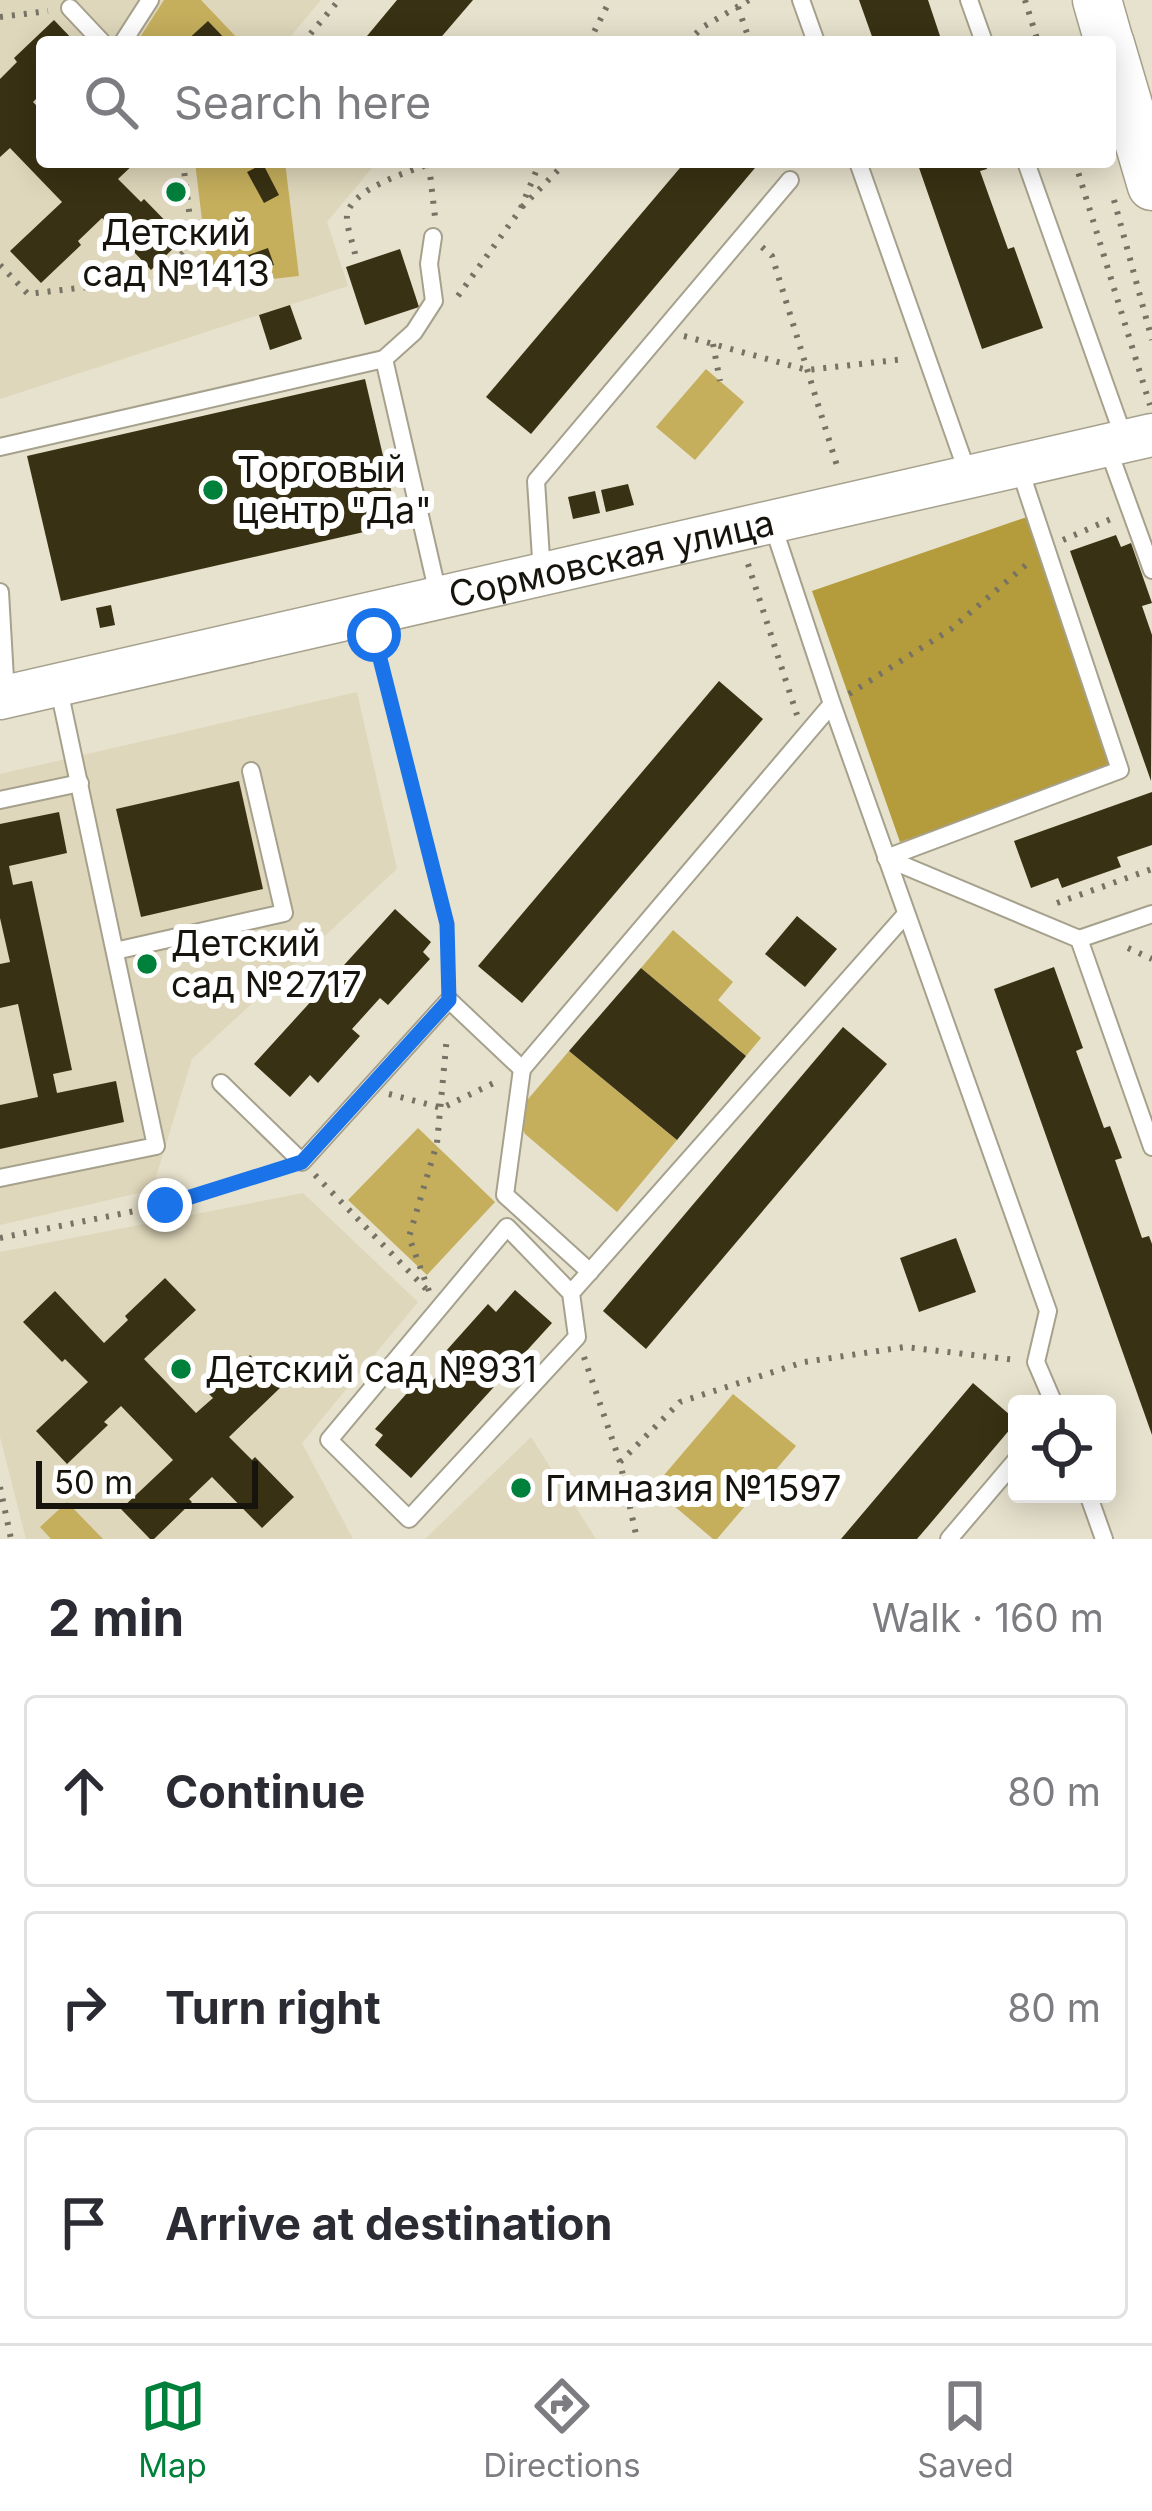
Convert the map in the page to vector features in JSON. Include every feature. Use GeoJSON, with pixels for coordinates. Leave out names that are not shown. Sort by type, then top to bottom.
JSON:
{"type":"FeatureCollection","features":[{"type":"Feature","properties":{"kind":"main road"},"geometry":{"type":"LineString","coordinates":[[1097,0],[1108,36]]}},
{"type":"Feature","properties":{"kind":"main road"},"geometry":{"type":"LineString","coordinates":[[1116,84],[1131,185]]}},
{"type":"Feature","properties":{"kind":"street","name":"Сормовская улица"},"geometry":{"type":"LineString","coordinates":[[3,697],[1019,466],[1134,434]]}},
{"type":"Feature","properties":{"kind":"lane"},"geometry":{"type":"LineString","coordinates":[[127,36],[150,0]]}},
{"type":"Feature","properties":{"kind":"lane"},"geometry":{"type":"LineString","coordinates":[[801,0],[814,36]]}},
{"type":"Feature","properties":{"kind":"lane"},"geometry":{"type":"LineString","coordinates":[[969,0],[982,36]]}},
{"type":"Feature","properties":{"kind":"lane"},"geometry":{"type":"LineString","coordinates":[[70,8],[96,36]]}},
{"type":"Feature","properties":{"kind":"lane"},"geometry":{"type":"LineString","coordinates":[[860,168],[969,477]]}},
{"type":"Feature","properties":{"kind":"lane"},"geometry":{"type":"LineString","coordinates":[[1028,168],[1134,434],[1131,510],[1152,570]]}},
{"type":"Feature","properties":{"kind":"lane"},"geometry":{"type":"LineString","coordinates":[[542,574],[536,481],[790,180]]}},
{"type":"Feature","properties":{"kind":"lane"},"geometry":{"type":"LineString","coordinates":[[0,447],[384,359],[415,332],[434,301],[429,264],[433,237]]}},
{"type":"Feature","properties":{"kind":"lane"},"geometry":{"type":"LineString","coordinates":[[384,359],[439,598]]}},
{"type":"Feature","properties":{"kind":"lane"},"geometry":{"type":"LineString","coordinates":[[886,858],[1120,770],[1019,466]]}},
{"type":"Feature","properties":{"kind":"lane"},"geometry":{"type":"LineString","coordinates":[[771,522],[1048,1311],[1036,1362],[1050,1395]]}},
{"type":"Feature","properties":{"kind":"lane"},"geometry":{"type":"LineString","coordinates":[[0,592],[3,697]]}},
{"type":"Feature","properties":{"kind":"lane"},"geometry":{"type":"LineString","coordinates":[[0,1178],[156,1146],[58,685]]}},
{"type":"Feature","properties":{"kind":"lane"},"geometry":{"type":"LineString","coordinates":[[590,1272],[505,1195],[522,1069],[832,704]]}},
{"type":"Feature","properties":{"kind":"lane"},"geometry":{"type":"LineString","coordinates":[[115,951],[284,913],[251,771]]}},
{"type":"Feature","properties":{"kind":"lane"},"geometry":{"type":"LineString","coordinates":[[0,800],[80,783]]}},
{"type":"Feature","properties":{"kind":"lane"},"geometry":{"type":"LineString","coordinates":[[886,858],[1078,939],[1152,914]]}},
{"type":"Feature","properties":{"kind":"lane"},"geometry":{"type":"LineString","coordinates":[[571,1293],[906,914]]}},
{"type":"Feature","properties":{"kind":"lane"},"geometry":{"type":"LineString","coordinates":[[1078,939],[1152,1147]]}},
{"type":"Feature","properties":{"kind":"lane"},"geometry":{"type":"LineString","coordinates":[[221,1083],[302,1162],[449,1000],[522,1069]]}},
{"type":"Feature","properties":{"kind":"lane"},"geometry":{"type":"LineString","coordinates":[[507,1227],[571,1293],[577,1337],[409,1519],[329,1440],[426,1324],[507,1227]]}},
{"type":"Feature","properties":{"kind":"lane"},"geometry":{"type":"LineString","coordinates":[[949,1539],[1008,1470]]}},
{"type":"Feature","properties":{"kind":"lane"},"geometry":{"type":"LineString","coordinates":[[1091,1503],[1104,1539]]}},
{"type":"Feature","properties":{"kind":"path"},"geometry":{"type":"LineString","coordinates":[[309,36],[339,0]]}},
{"type":"Feature","properties":{"kind":"path"},"geometry":{"type":"LineString","coordinates":[[592,36],[610,0]]}},
{"type":"Feature","properties":{"kind":"path"},"geometry":{"type":"LineString","coordinates":[[694,36],[749,0]]}},
{"type":"Feature","properties":{"kind":"path"},"geometry":{"type":"LineString","coordinates":[[1025,0],[1036,36]]}},
{"type":"Feature","properties":{"kind":"path"},"geometry":{"type":"LineString","coordinates":[[738,7],[748,36]]}},
{"type":"Feature","properties":{"kind":"path"},"geometry":{"type":"LineString","coordinates":[[0,17],[70,8]]}},
{"type":"Feature","properties":{"kind":"path"},"geometry":{"type":"LineString","coordinates":[[0,265],[28,294],[155,279],[193,243],[184,168]]}},
{"type":"Feature","properties":{"kind":"path"},"geometry":{"type":"LineString","coordinates":[[355,254],[347,214],[354,201],[416,168]]}},
{"type":"Feature","properties":{"kind":"path"},"geometry":{"type":"LineString","coordinates":[[429,168],[436,212],[433,237]]}},
{"type":"Feature","properties":{"kind":"path"},"geometry":{"type":"LineString","coordinates":[[520,210],[538,168]]}},
{"type":"Feature","properties":{"kind":"path"},"geometry":{"type":"LineString","coordinates":[[454,302],[520,210],[560,168]]}},
{"type":"Feature","properties":{"kind":"path"},"geometry":{"type":"LineString","coordinates":[[1076,168],[1134,434]]}},
{"type":"Feature","properties":{"kind":"path"},"geometry":{"type":"LineString","coordinates":[[1131,185],[1152,340]]}},
{"type":"Feature","properties":{"kind":"path"},"geometry":{"type":"LineString","coordinates":[[746,233],[772,256],[838,469]]}},
{"type":"Feature","properties":{"kind":"path"},"geometry":{"type":"LineString","coordinates":[[664,330],[807,370],[927,356]]}},
{"type":"Feature","properties":{"kind":"path"},"geometry":{"type":"LineString","coordinates":[[713,344],[720,381]]}},
{"type":"Feature","properties":{"kind":"path"},"geometry":{"type":"LineString","coordinates":[[832,704],[951,629],[1045,548],[1131,510]]}},
{"type":"Feature","properties":{"kind":"path"},"geometry":{"type":"LineString","coordinates":[[748,565],[798,718]]}},
{"type":"Feature","properties":{"kind":"path"},"geometry":{"type":"LineString","coordinates":[[374,635],[447,924],[449,1000],[442,1108],[437,1143],[409,1238],[430,1293],[426,1324]]}},
{"type":"Feature","properties":{"kind":"path"},"geometry":{"type":"LineString","coordinates":[[1053,905],[1152,869]]}},
{"type":"Feature","properties":{"kind":"path"},"geometry":{"type":"LineString","coordinates":[[368,1088],[442,1108],[522,1069]]}},
{"type":"Feature","properties":{"kind":"path"},"geometry":{"type":"LineString","coordinates":[[0,1238],[165,1205],[302,1162],[430,1293]]}},
{"type":"Feature","properties":{"kind":"path"},"geometry":{"type":"LineString","coordinates":[[577,1337],[620,1462],[637,1539]]}},
{"type":"Feature","properties":{"kind":"path"},"geometry":{"type":"LineString","coordinates":[[620,1462],[680,1402],[804,1362],[904,1347],[1036,1362]]}},
{"type":"Feature","properties":{"kind":"path"},"geometry":{"type":"LineString","coordinates":[[0,1487],[11,1539]]}},
{"type":"Feature","properties":{"kind":"shaded area","name":"Детский сад №1413"},"geometry":{"type":"Polygon","coordinates":[[[0,0],[321,0],[291,36],[36,36],[36,168],[372,168],[327,222],[348,286],[0,399],[0,0]]]}},
{"type":"Feature","properties":{"kind":"shaded area"},"geometry":{"type":"Polygon","coordinates":[[[164,0],[201,0],[235,36],[141,36],[164,0]]]}},
{"type":"Feature","properties":{"kind":"shaded area"},"geometry":{"type":"Polygon","coordinates":[[[196,168],[286,168],[299,276],[210,286],[196,168]]]}},
{"type":"Feature","properties":{"kind":"shaded area"},"geometry":{"type":"Polygon","coordinates":[[[706,369],[744,402],[695,460],[656,427],[706,369]]]}},
{"type":"Feature","properties":{"kind":"shaded area"},"geometry":{"type":"Polygon","coordinates":[[[1027,517],[1115,768],[900,842],[812,591],[1027,517]]]}},
{"type":"Feature","properties":{"kind":"shaded area","name":"Детский сад №2717"},"geometry":{"type":"Polygon","coordinates":[[[357,692],[397,869],[192,1059],[152,1190],[0,1225],[0,774],[357,692]]]}},
{"type":"Feature","properties":{"kind":"shaded area"},"geometry":{"type":"Polygon","coordinates":[[[673,930],[733,982],[718,1000],[761,1038],[746,1056],[641,968],[673,930]]]}},
{"type":"Feature","properties":{"kind":"shaded area"},"geometry":{"type":"Polygon","coordinates":[[[569,1051],[677,1140],[617,1212],[525,1134],[517,1112],[569,1051]]]}},
{"type":"Feature","properties":{"kind":"shaded area"},"geometry":{"type":"Polygon","coordinates":[[[418,1128],[495,1202],[427,1275],[348,1200],[418,1128]]]}},
{"type":"Feature","properties":{"kind":"shaded area","name":"Детский сад №931"},"geometry":{"type":"Polygon","coordinates":[[[303,1193],[418,1302],[302,1443],[353,1539],[26,1539],[0,1437],[0,1252],[303,1193]]]}},
{"type":"Feature","properties":{"kind":"shaded area"},"geometry":{"type":"Polygon","coordinates":[[[733,1394],[796,1446],[713,1539],[653,1488],[733,1394]]]}},
{"type":"Feature","properties":{"kind":"shaded area","name":"Гимназия №1597"},"geometry":{"type":"Polygon","coordinates":[[[531,1437],[596,1539],[425,1539],[531,1437]]]}},
{"type":"Feature","properties":{"kind":"shaded area"},"geometry":{"type":"Polygon","coordinates":[[[67,1502],[103,1539],[51,1539],[40,1527],[67,1502]]]}},
{"type":"Feature","properties":{"kind":"building"},"geometry":{"type":"Polygon","coordinates":[[[397,0],[473,0],[442,36],[367,36],[397,0]]]}},
{"type":"Feature","properties":{"kind":"building"},"geometry":{"type":"Polygon","coordinates":[[[859,0],[928,0],[940,36],[872,36],[859,0]]]}},
{"type":"Feature","properties":{"kind":"building"},"geometry":{"type":"Polygon","coordinates":[[[54,20],[69,36],[37,36],[54,20]]]}},
{"type":"Feature","properties":{"kind":"building"},"geometry":{"type":"Polygon","coordinates":[[[208,21],[222,36],[192,36],[208,21]]]}},
{"type":"Feature","properties":{"kind":"building"},"geometry":{"type":"Polygon","coordinates":[[[36,37],[36,168],[130,168],[118,179],[183,239],[151,270],[102,218],[41,283],[10,251],[62,202],[10,148],[0,157],[0,79],[17,62],[14,58],[36,37]]]}},
{"type":"Feature","properties":{"kind":"building"},"geometry":{"type":"Polygon","coordinates":[[[265,168],[279,195],[264,203],[247,172],[265,168]]]}},
{"type":"Feature","properties":{"kind":"building"},"geometry":{"type":"Polygon","coordinates":[[[680,168],[755,168],[531,434],[486,397],[680,168]]]}},
{"type":"Feature","properties":{"kind":"building"},"geometry":{"type":"Polygon","coordinates":[[[919,168],[987,168],[980,171],[1043,328],[982,349],[919,168]]]}},
{"type":"Feature","properties":{"kind":"building"},"geometry":{"type":"Polygon","coordinates":[[[268,248],[274,265],[240,276],[235,260],[268,248]]]}},
{"type":"Feature","properties":{"kind":"building"},"geometry":{"type":"Polygon","coordinates":[[[400,249],[419,307],[365,325],[346,267],[400,249]]]}},
{"type":"Feature","properties":{"kind":"building"},"geometry":{"type":"Polygon","coordinates":[[[290,305],[302,339],[270,350],[259,315],[290,305]]]}},
{"type":"Feature","properties":{"kind":"building","name":"Торговый центр \"Да\""},"geometry":{"type":"Polygon","coordinates":[[[365,379],[399,524],[61,601],[27,456],[365,379]]]}},
{"type":"Feature","properties":{"kind":"building"},"geometry":{"type":"Polygon","coordinates":[[[628,484],[634,505],[606,512],[601,490],[628,484]]]}},
{"type":"Feature","properties":{"kind":"building"},"geometry":{"type":"Polygon","coordinates":[[[595,491],[600,513],[573,519],[568,497],[595,491]]]}},
{"type":"Feature","properties":{"kind":"building"},"geometry":{"type":"Polygon","coordinates":[[[1116,535],[1121,547],[1131,543],[1152,603],[1142,606],[1152,635],[1151,781],[1070,551],[1116,535]]]}},
{"type":"Feature","properties":{"kind":"building"},"geometry":{"type":"Polygon","coordinates":[[[111,605],[115,625],[100,628],[96,608],[111,605]]]}},
{"type":"Feature","properties":{"kind":"building"},"geometry":{"type":"Polygon","coordinates":[[[719,681],[763,719],[522,1003],[478,966],[719,681]]]}},
{"type":"Feature","properties":{"kind":"building"},"geometry":{"type":"Polygon","coordinates":[[[239,781],[263,889],[141,917],[116,809],[239,781]]]}},
{"type":"Feature","properties":{"kind":"building"},"geometry":{"type":"Polygon","coordinates":[[[1152,792],[1152,845],[1117,857],[1121,867],[1062,888],[1058,878],[1031,888],[1014,841],[1152,792]]]}},
{"type":"Feature","properties":{"kind":"building"},"geometry":{"type":"Polygon","coordinates":[[[59,812],[67,853],[9,866],[13,885],[32,881],[72,1070],[53,1074],[57,1093],[116,1081],[124,1122],[0,1149],[0,1105],[38,1097],[18,1004],[0,1008],[0,964],[10,962],[0,918],[0,824],[59,812]]]}},
{"type":"Feature","properties":{"kind":"building"},"geometry":{"type":"Polygon","coordinates":[[[395,909],[431,942],[423,952],[430,959],[388,1005],[380,998],[352,1029],[360,1036],[318,1083],[310,1075],[290,1097],[254,1064],[395,909]]]}},
{"type":"Feature","properties":{"kind":"building"},"geometry":{"type":"Polygon","coordinates":[[[797,916],[837,949],[805,987],[765,954],[797,916]]]}},
{"type":"Feature","properties":{"kind":"building"},"geometry":{"type":"Polygon","coordinates":[[[1054,967],[1083,1048],[1076,1051],[1104,1128],[1110,1126],[1122,1158],[1115,1160],[1142,1238],[1149,1236],[1152,1244],[1152,1435],[994,989],[1054,967]]]}},
{"type":"Feature","properties":{"kind":"building"},"geometry":{"type":"Polygon","coordinates":[[[641,968],[746,1056],[677,1140],[569,1051],[641,968]]]}},
{"type":"Feature","properties":{"kind":"building"},"geometry":{"type":"Polygon","coordinates":[[[843,1027],[887,1064],[646,1349],[603,1311],[843,1027]]]}},
{"type":"Feature","properties":{"kind":"building"},"geometry":{"type":"Polygon","coordinates":[[[956,1238],[976,1292],[919,1312],[900,1258],[956,1238]]]}},
{"type":"Feature","properties":{"kind":"building"},"geometry":{"type":"Polygon","coordinates":[[[165,1278],[196,1310],[144,1359],[196,1413],[250,1355],[281,1387],[229,1437],[294,1497],[262,1528],[212,1477],[150,1539],[121,1509],[173,1460],[121,1406],[67,1464],[36,1431],[88,1382],[23,1322],[55,1291],[104,1343],[165,1278]]]}},
{"type":"Feature","properties":{"kind":"building"},"geometry":{"type":"Polygon","coordinates":[[[515,1290],[552,1323],[411,1478],[375,1445],[383,1435],[375,1429],[417,1382],[425,1389],[454,1358],[446,1351],[488,1304],[496,1312],[515,1290]]]}},
{"type":"Feature","properties":{"kind":"building"},"geometry":{"type":"Polygon","coordinates":[[[973,1383],[1008,1413],[1008,1432],[917,1539],[841,1539],[973,1383]]]}},
{"type":"Feature","properties":{"kind":"place","name":"Детский сад №1413"},"geometry":{"type":"Point","coordinates":[176,192]}},
{"type":"Feature","properties":{"kind":"place","name":"Торговый центр \"Да\""},"geometry":{"type":"Point","coordinates":[213,490]}},
{"type":"Feature","properties":{"kind":"place","name":"Детский сад №2717"},"geometry":{"type":"Point","coordinates":[147,964]}},
{"type":"Feature","properties":{"kind":"place","name":"Детский сад №931"},"geometry":{"type":"Point","coordinates":[181,1369]}},
{"type":"Feature","properties":{"kind":"place","name":"Гимназия №1597"},"geometry":{"type":"Point","coordinates":[521,1488]}},
{"type":"Feature","properties":{"kind":"route"},"geometry":{"type":"LineString","coordinates":[[165,1205],[302,1162],[449,1000],[447,924],[374,635]]}}]}
